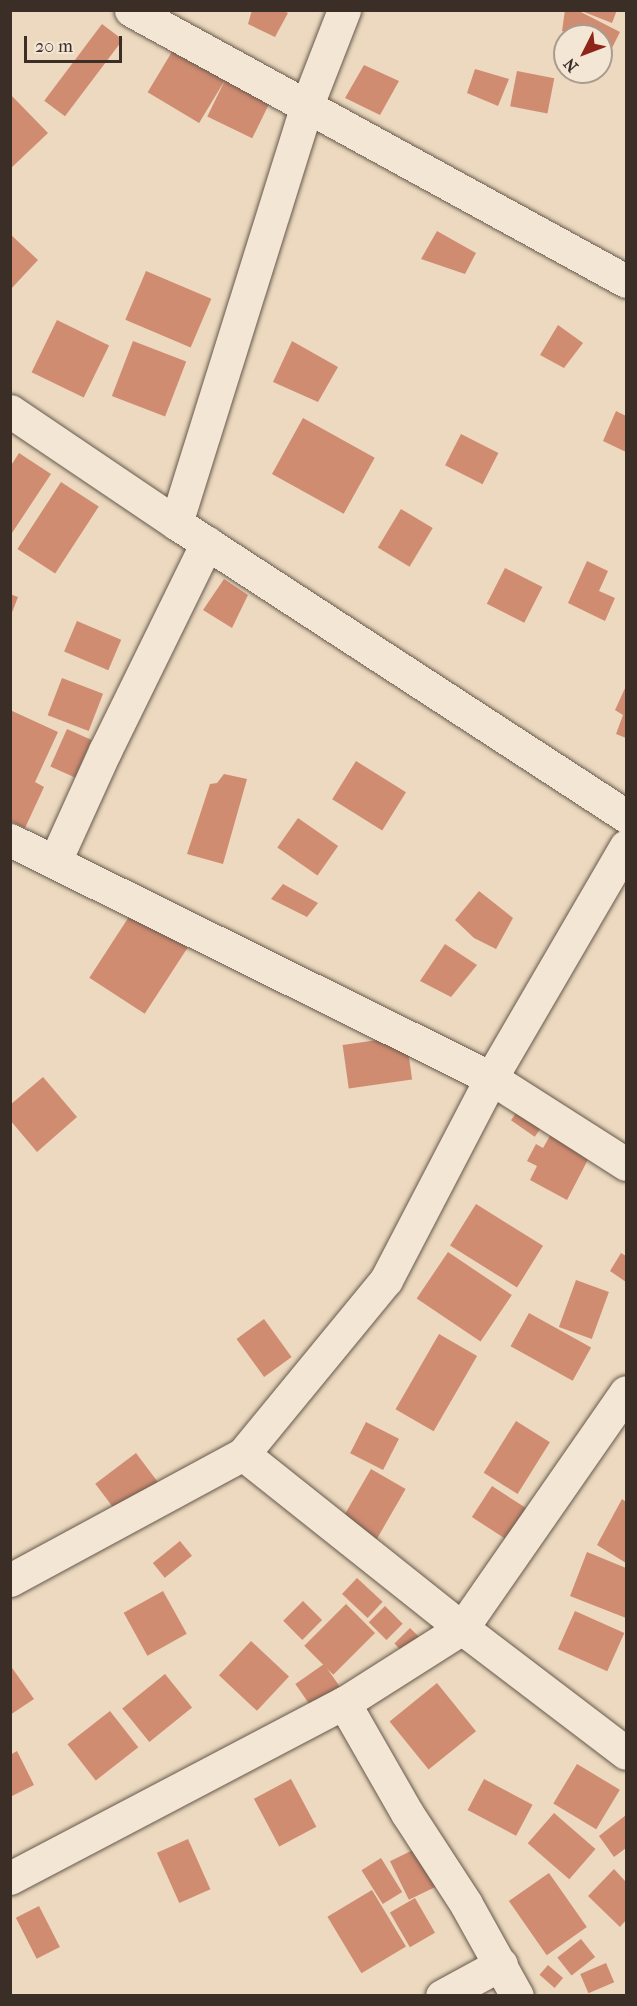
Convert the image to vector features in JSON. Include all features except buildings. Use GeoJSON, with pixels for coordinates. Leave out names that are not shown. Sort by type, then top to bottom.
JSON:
{"type":"FeatureCollection","features":[{"type":"Feature","properties":{"kind":"street"},"geometry":{"type":"LineString","coordinates":[[131,10],[627,281]]}},
{"type":"Feature","properties":{"kind":"street"},"geometry":{"type":"LineString","coordinates":[[176,523],[307,105],[344,10]]}},
{"type":"Feature","properties":{"kind":"street"},"geometry":{"type":"LineString","coordinates":[[10,411],[176,523],[627,816]]}},
{"type":"Feature","properties":{"kind":"street"},"geometry":{"type":"LineString","coordinates":[[55,861],[105,751],[207,543]]}},
{"type":"Feature","properties":{"kind":"street"},"geometry":{"type":"LineString","coordinates":[[10,840],[491,1078],[627,1164]]}},
{"type":"Feature","properties":{"kind":"street"},"geometry":{"type":"LineString","coordinates":[[10,1580],[243,1454],[386,1280],[491,1078],[627,846]]}},
{"type":"Feature","properties":{"kind":"street"},"geometry":{"type":"LineString","coordinates":[[10,1878],[344,1703],[462,1628],[627,1392]]}},
{"type":"Feature","properties":{"kind":"street"},"geometry":{"type":"LineString","coordinates":[[243,1454],[462,1628],[627,1753]]}},
{"type":"Feature","properties":{"kind":"street"},"geometry":{"type":"LineString","coordinates":[[344,1703],[408,1813],[466,1904],[517,1995]]}},
{"type":"Feature","properties":{"kind":"street"},"geometry":{"type":"LineString","coordinates":[[441,1995],[501,1964]]}}]}
